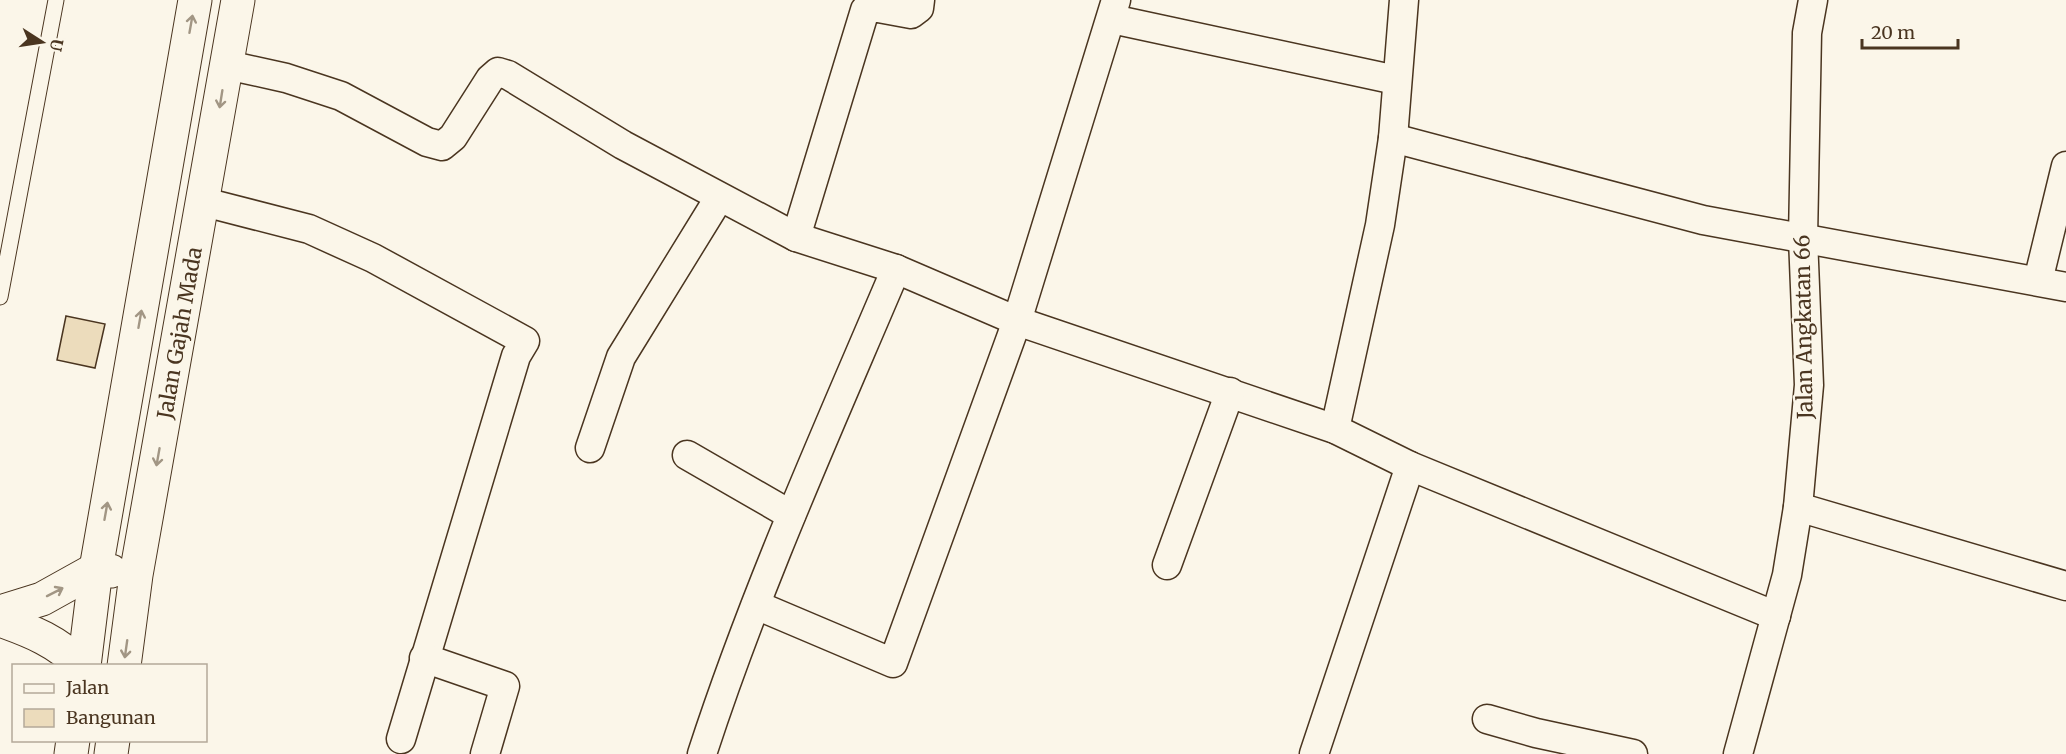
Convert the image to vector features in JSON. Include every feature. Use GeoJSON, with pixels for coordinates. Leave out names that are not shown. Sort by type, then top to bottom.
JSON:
{"type":"FeatureCollection","features":[{"type":"Feature","properties":{"kind":"highway","name":"Jalan Gajah Mada"},"geometry":{"type":"LineString","coordinates":[[82,664],[96,569],[195,0]]}},
{"type":"Feature","properties":{"kind":"highway","name":"Jalan Gajah Mada"},"geometry":{"type":"LineString","coordinates":[[124,664],[136,575],[204,202],[238,0]]}},
{"type":"Feature","properties":{"kind":"highway"},"geometry":{"type":"LineString","coordinates":[[0,612],[42,598],[96,569],[136,575]]}},
{"type":"Feature","properties":{"kind":"highway"},"geometry":{"type":"LineString","coordinates":[[0,620],[34,632],[66,650],[80,664]]}},
{"type":"Feature","properties":{"kind":"street"},"geometry":{"type":"LineString","coordinates":[[796,237],[865,10],[873,7],[911,14],[919,8],[920,0]]}},
{"type":"Feature","properties":{"kind":"street"},"geometry":{"type":"LineString","coordinates":[[1335,429],[1380,225],[1393,138],[1404,0]]}},
{"type":"Feature","properties":{"kind":"street","name":"Jalan Angkatan 66"},"geometry":{"type":"LineString","coordinates":[[1738,754],[1787,575],[1798,507],[1809,385],[1803,238],[1807,33],[1813,0]]}},
{"type":"Feature","properties":{"kind":"street"},"geometry":{"type":"LineString","coordinates":[[756,605],[893,663],[1017,321],[1114,10],[1396,81]]}},
{"type":"Feature","properties":{"kind":"street"},"geometry":{"type":"LineString","coordinates":[[227,65],[286,78],[341,96],[427,142],[442,146],[453,137],[490,79],[498,72],[508,75],[623,145],[796,237],[896,269],[1017,321],[1335,429],[1410,466],[1776,616]]}},
{"type":"Feature","properties":{"kind":"street"},"geometry":{"type":"LineString","coordinates":[[1393,138],[1703,220],[2066,286]]}},
{"type":"Feature","properties":{"kind":"street"},"geometry":{"type":"LineString","coordinates":[[2038,280],[2066,166]]}},
{"type":"Feature","properties":{"kind":"street"},"geometry":{"type":"LineString","coordinates":[[590,448],[621,357],[719,198]]}},
{"type":"Feature","properties":{"kind":"street"},"geometry":{"type":"LineString","coordinates":[[204,202],[309,229],[373,258],[525,340],[516,356],[401,739]]}},
{"type":"Feature","properties":{"kind":"street"},"geometry":{"type":"LineString","coordinates":[[702,754],[791,515],[896,269]]}},
{"type":"Feature","properties":{"kind":"street"},"geometry":{"type":"LineString","coordinates":[[1167,565],[1230,392]]}},
{"type":"Feature","properties":{"kind":"street"},"geometry":{"type":"LineString","coordinates":[[687,455],[791,515]]}},
{"type":"Feature","properties":{"kind":"street"},"geometry":{"type":"LineString","coordinates":[[1314,754],[1410,466]]}},
{"type":"Feature","properties":{"kind":"street"},"geometry":{"type":"LineString","coordinates":[[1798,507],[2066,586]]}},
{"type":"Feature","properties":{"kind":"street"},"geometry":{"type":"LineString","coordinates":[[424,658],[505,686],[485,754]]}},
{"type":"Feature","properties":{"kind":"street"},"geometry":{"type":"LineString","coordinates":[[1487,719],[1536,733],[1633,754]]}},
{"type":"Feature","properties":{"kind":"lane"},"geometry":{"type":"LineString","coordinates":[[0,297],[56,0]]}},
{"type":"Feature","properties":{"kind":"building"},"geometry":{"type":"Polygon","coordinates":[[[66,316],[105,324],[95,368],[57,360],[66,316]]]}}]}
